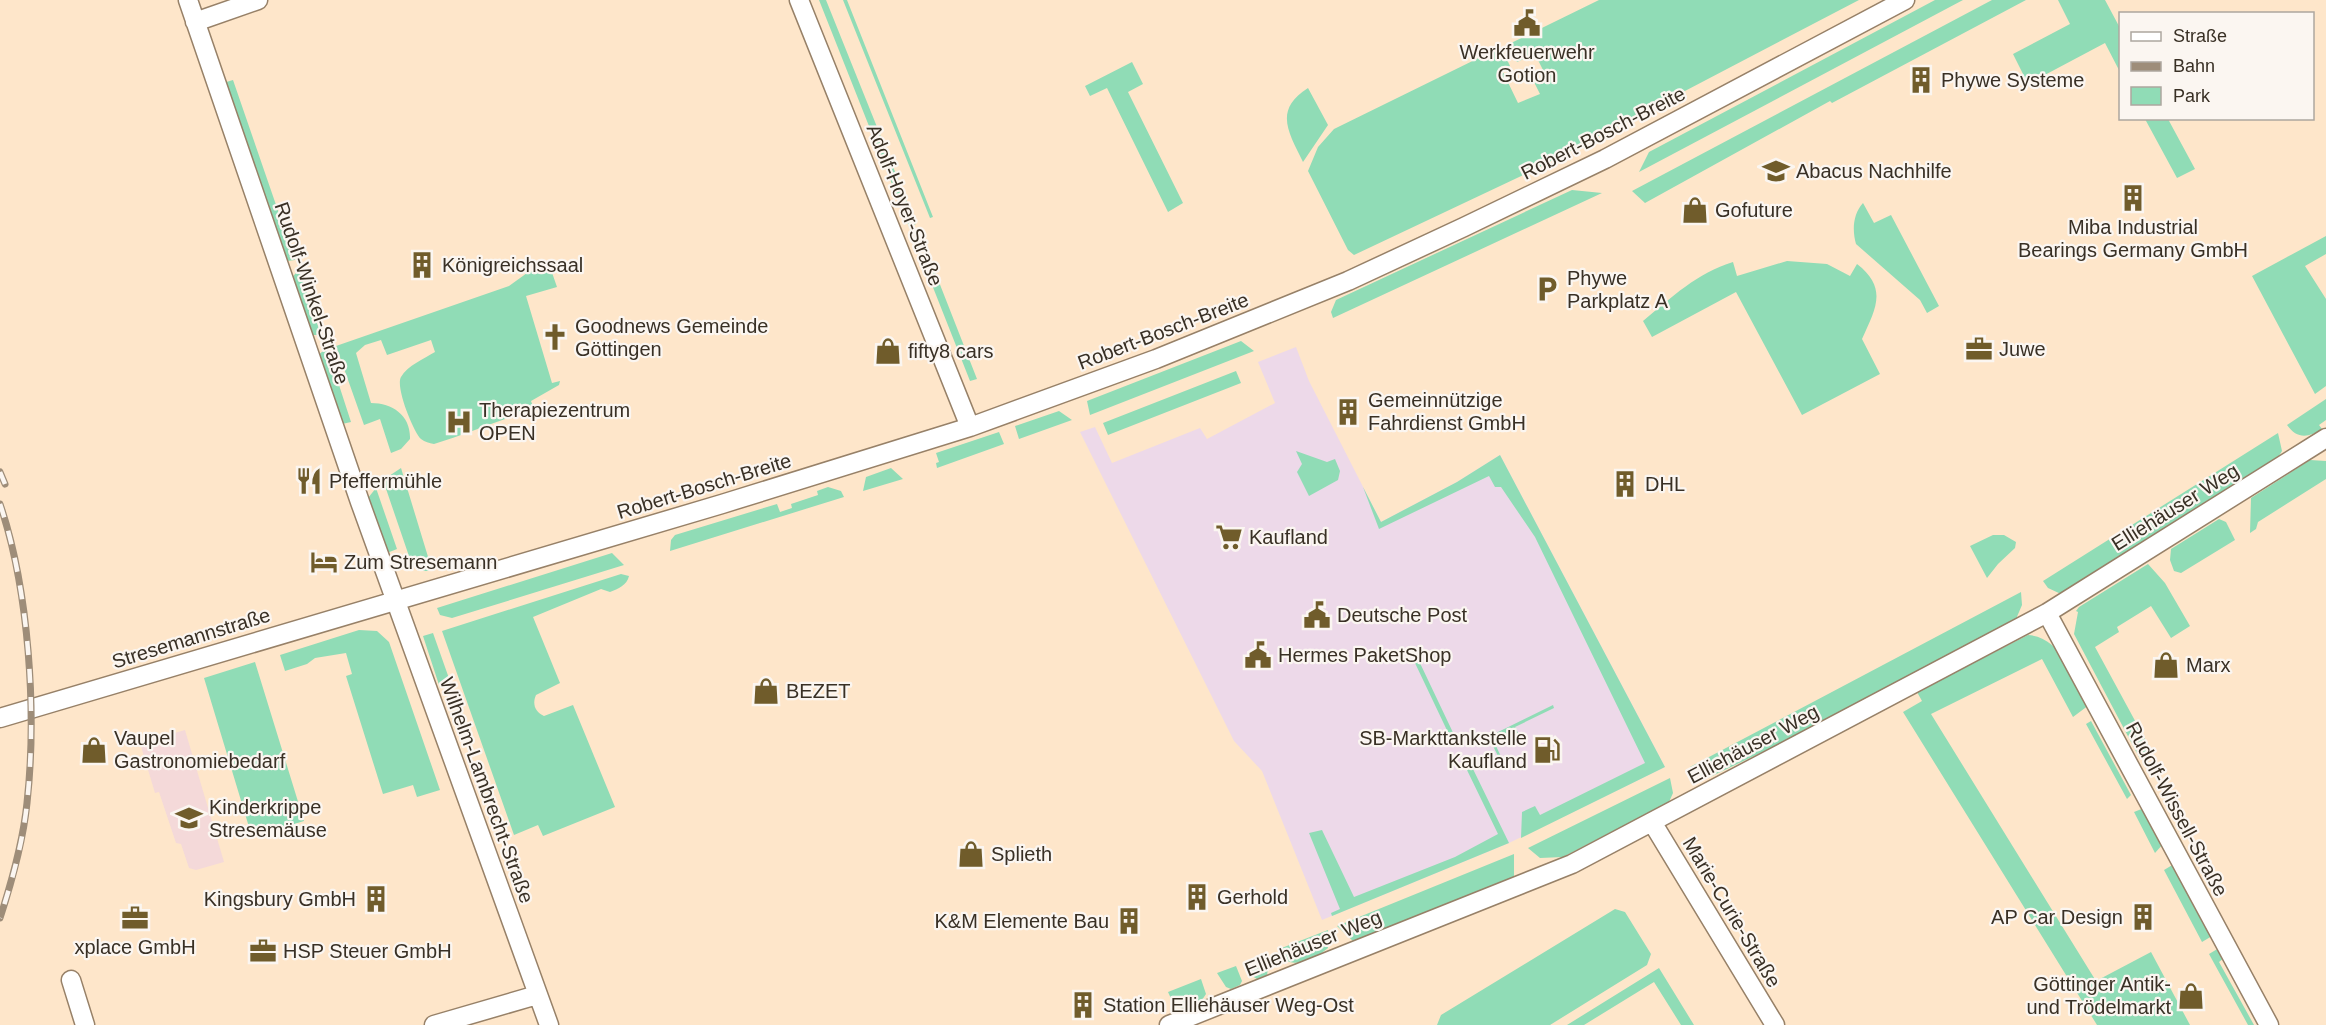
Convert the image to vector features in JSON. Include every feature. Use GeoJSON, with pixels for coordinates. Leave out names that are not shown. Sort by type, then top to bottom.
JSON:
{"type":"FeatureCollection","features":[{"type":"Feature","properties":{"kind":"street","name":"Rudolf-Winkel-Straße"},"geometry":{"type":"LineString","coordinates":[[188,0],[395,600]]}},
{"type":"Feature","properties":{"kind":"street"},"geometry":{"type":"LineString","coordinates":[[195,22],[258,0]]}},
{"type":"Feature","properties":{"kind":"street","name":"Adolf-Hoyer-Straße"},"geometry":{"type":"LineString","coordinates":[[800,0],[970,427]]}},
{"type":"Feature","properties":{"kind":"street","name":"Robert-Bosch-Breite"},"geometry":{"type":"LineString","coordinates":[[395,600],[419,596],[712,508],[970,427],[1165,356],[1358,276],[1605,159],[1905,0]]}},
{"type":"Feature","properties":{"kind":"street","name":"Elliehäuser Weg"},"geometry":{"type":"LineString","coordinates":[[1169,1025],[1534,881],[1652,822],[2048,613],[2326,438]]}},
{"type":"Feature","properties":{"kind":"street","name":"Stresemannstraße"},"geometry":{"type":"LineString","coordinates":[[0,718],[395,600]]}},
{"type":"Feature","properties":{"kind":"street","name":"Wilhelm-Lambrecht-Straße"},"geometry":{"type":"LineString","coordinates":[[395,600],[549,1025]]}},
{"type":"Feature","properties":{"kind":"street","name":"Rudolf-Wissell-Straße"},"geometry":{"type":"LineString","coordinates":[[2048,613],[2269,1025]]}},
{"type":"Feature","properties":{"kind":"street","name":"Marie-Curie-Straße"},"geometry":{"type":"LineString","coordinates":[[1652,822],[1775,1025]]}},
{"type":"Feature","properties":{"kind":"street"},"geometry":{"type":"LineString","coordinates":[[71,980],[85,1025]]}},
{"type":"Feature","properties":{"kind":"street"},"geometry":{"type":"LineString","coordinates":[[434,1025],[537,995]]}},
{"type":"Feature","properties":{"kind":"shaded area"},"geometry":{"type":"Polygon","coordinates":[[[1296,347],[1309,381],[1381,522],[1457,482],[1500,455],[1665,767],[1509,843],[1322,920],[1262,771],[1234,741],[1080,432],[1095,427],[1112,463],[1200,428],[1207,439],[1275,403],[1258,362],[1296,347]]]}},
{"type":"Feature","properties":{"kind":"shaded area","name":"Kinderkrippe Stresemäuse"},"geometry":{"type":"Polygon","coordinates":[[[185,730],[224,862],[196,870],[189,868],[181,844],[176,843],[159,792],[155,793],[140,743],[185,730]]]}},
{"type":"Feature","properties":{"kind":"green space"},"geometry":{"type":"Polygon","coordinates":[[[819,0],[826,0],[916,224],[909,227],[819,0]]]}},
{"type":"Feature","properties":{"kind":"green space"},"geometry":{"type":"Polygon","coordinates":[[[843,0],[847,0],[933,217],[930,218],[843,0]]]}},
{"type":"Feature","properties":{"kind":"green space"},"geometry":{"type":"Polygon","coordinates":[[[1599,0],[1859,0],[1534,170],[1354,255],[1348,250],[1308,171],[1318,147],[1334,129],[1501,47],[1510,66],[1502,70],[1518,103],[1540,94],[1534,82],[1540,80],[1542,84],[1546,76],[1535,54],[1517,62],[1509,44],[1599,0]]]}},
{"type":"Feature","properties":{"kind":"green space"},"geometry":{"type":"Polygon","coordinates":[[[1935,0],[1963,0],[1639,172],[1649,152],[1935,0]]]}},
{"type":"Feature","properties":{"kind":"green space"},"geometry":{"type":"Polygon","coordinates":[[[1992,0],[2026,0],[1832,103],[1830,101],[1645,203],[1632,191],[1992,0]]]}},
{"type":"Feature","properties":{"kind":"green space"},"geometry":{"type":"Polygon","coordinates":[[[2058,0],[2105,0],[2119,26],[2119,70],[2105,43],[2028,84],[2013,54],[2070,24],[2058,0]]]}},
{"type":"Feature","properties":{"kind":"green space"},"geometry":{"type":"Polygon","coordinates":[[[1132,62],[1143,84],[1128,92],[1183,203],[1168,212],[1107,88],[1090,96],[1085,86],[1132,62]]]}},
{"type":"Feature","properties":{"kind":"green space"},"geometry":{"type":"Polygon","coordinates":[[[233,80],[295,260],[287,261],[223,83],[233,80]]]}},
{"type":"Feature","properties":{"kind":"green space"},"geometry":{"type":"Polygon","coordinates":[[[1308,88],[1328,125],[1303,162],[1289,132],[1287,113],[1297,96],[1308,88]]]}},
{"type":"Feature","properties":{"kind":"green space"},"geometry":{"type":"Polygon","coordinates":[[[2146,120],[2169,120],[2195,169],[2177,178],[2146,120]]]}},
{"type":"Feature","properties":{"kind":"green space"},"geometry":{"type":"Polygon","coordinates":[[[1572,190],[1602,193],[1333,318],[1331,312],[1336,300],[1572,190]]]}},
{"type":"Feature","properties":{"kind":"green space"},"geometry":{"type":"Polygon","coordinates":[[[1863,203],[1874,223],[1891,215],[1939,306],[1927,313],[1920,300],[1856,244],[1854,222],[1863,203]]]}},
{"type":"Feature","properties":{"kind":"green space"},"geometry":{"type":"Polygon","coordinates":[[[2326,236],[2326,254],[2305,266],[2326,299],[2326,386],[2315,394],[2252,276],[2326,236]]]}},
{"type":"Feature","properties":{"kind":"green space"},"geometry":{"type":"Polygon","coordinates":[[[928,254],[977,379],[970,381],[921,257],[928,254]]]}},
{"type":"Feature","properties":{"kind":"green space"},"geometry":{"type":"Polygon","coordinates":[[[1787,261],[1827,264],[1850,276],[1857,264],[1873,281],[1876,290],[1875,308],[1862,339],[1880,374],[1802,415],[1736,292],[1652,337],[1643,321],[1696,279],[1720,267],[1733,262],[1737,276],[1787,261]]]}},
{"type":"Feature","properties":{"kind":"green space"},"geometry":{"type":"Polygon","coordinates":[[[549,264],[557,287],[526,296],[552,383],[560,381],[559,385],[531,401],[534,409],[434,444],[429,443],[421,439],[414,428],[406,410],[400,382],[407,369],[435,352],[431,340],[387,355],[381,340],[365,345],[356,353],[371,403],[387,405],[399,412],[410,431],[410,439],[401,449],[391,453],[380,419],[364,425],[336,346],[509,286],[527,273],[549,264]]]}},
{"type":"Feature","properties":{"kind":"green space"},"geometry":{"type":"Polygon","coordinates":[[[299,269],[321,335],[311,335],[291,279],[299,269]]]}},
{"type":"Feature","properties":{"kind":"green space"},"geometry":{"type":"Polygon","coordinates":[[[1241,341],[1254,351],[1090,415],[1087,401],[1241,341]]]}},
{"type":"Feature","properties":{"kind":"green space"},"geometry":{"type":"Polygon","coordinates":[[[327,348],[351,422],[342,424],[318,355],[327,348]]]}},
{"type":"Feature","properties":{"kind":"green space"},"geometry":{"type":"Polygon","coordinates":[[[1236,371],[1241,383],[1108,435],[1103,423],[1236,371]]]}},
{"type":"Feature","properties":{"kind":"green space"},"geometry":{"type":"Polygon","coordinates":[[[2326,399],[2326,420],[2319,425],[2322,429],[2303,436],[2295,433],[2287,425],[2326,399]]]}},
{"type":"Feature","properties":{"kind":"green space"},"geometry":{"type":"Polygon","coordinates":[[[1059,411],[1072,420],[1019,439],[1015,426],[1059,411]]]}},
{"type":"Feature","properties":{"kind":"green space"},"geometry":{"type":"Polygon","coordinates":[[[999,432],[1004,444],[937,468],[936,463],[939,462],[936,453],[999,432]]]}},
{"type":"Feature","properties":{"kind":"green space"},"geometry":{"type":"Polygon","coordinates":[[[2278,433],[2282,451],[2277,459],[2061,594],[2048,588],[2043,581],[2278,433]]]}},
{"type":"Feature","properties":{"kind":"green space"},"geometry":{"type":"Polygon","coordinates":[[[1296,451],[1327,462],[1335,459],[1340,471],[1338,480],[1309,496],[1297,472],[1302,464],[1296,451]]]}},
{"type":"Feature","properties":{"kind":"green space"},"geometry":{"type":"Polygon","coordinates":[[[1500,455],[1665,767],[1521,838],[1522,812],[1535,806],[1540,815],[1645,763],[1535,537],[1501,487],[1495,487],[1489,476],[1379,529],[1363,487],[1381,522],[1457,482],[1500,455]]]}},
{"type":"Feature","properties":{"kind":"green space"},"geometry":{"type":"Polygon","coordinates":[[[2310,460],[2326,461],[2326,479],[2258,522],[2256,529],[2250,533],[2251,498],[2310,460]]]}},
{"type":"Feature","properties":{"kind":"green space"},"geometry":{"type":"Polygon","coordinates":[[[401,468],[433,571],[419,571],[411,562],[383,480],[401,468]]]}},
{"type":"Feature","properties":{"kind":"green space"},"geometry":{"type":"Polygon","coordinates":[[[891,468],[903,479],[863,491],[866,477],[891,468]]]}},
{"type":"Feature","properties":{"kind":"green space"},"geometry":{"type":"Polygon","coordinates":[[[828,487],[841,491],[844,497],[670,551],[671,540],[675,535],[777,504],[780,512],[792,508],[791,504],[818,495],[817,491],[828,487]]]}},
{"type":"Feature","properties":{"kind":"green space"},"geometry":{"type":"Polygon","coordinates":[[[376,488],[397,549],[387,553],[368,498],[376,488]]]}},
{"type":"Feature","properties":{"kind":"green space"},"geometry":{"type":"Polygon","coordinates":[[[2219,519],[2226,522],[2235,540],[2181,573],[2174,571],[2170,560],[2171,549],[2219,519]]]}},
{"type":"Feature","properties":{"kind":"green space"},"geometry":{"type":"Polygon","coordinates":[[[1993,535],[2004,535],[2016,542],[2015,548],[1987,578],[1970,546],[1993,535]]]}},
{"type":"Feature","properties":{"kind":"green space"},"geometry":{"type":"Polygon","coordinates":[[[612,553],[624,565],[452,618],[440,615],[437,608],[612,553]]]}},
{"type":"Feature","properties":{"kind":"green space"},"geometry":{"type":"Polygon","coordinates":[[[2148,564],[2165,583],[2190,626],[2171,638],[2151,606],[2117,627],[2119,632],[2095,647],[2152,752],[2140,759],[2074,634],[2078,612],[2076,611],[2079,607],[2148,564]]]}},
{"type":"Feature","properties":{"kind":"green space"},"geometry":{"type":"Polygon","coordinates":[[[621,574],[629,576],[616,590],[610,592],[601,589],[533,617],[560,683],[536,695],[535,707],[544,716],[573,705],[615,807],[543,836],[538,825],[514,835],[442,631],[621,574]]]}},
{"type":"Feature","properties":{"kind":"green space"},"geometry":{"type":"Polygon","coordinates":[[[2021,592],[2022,605],[2016,619],[1777,745],[1708,778],[1696,774],[1690,767],[2021,592]]]}},
{"type":"Feature","properties":{"kind":"green space"},"geometry":{"type":"Polygon","coordinates":[[[359,630],[377,631],[389,642],[440,790],[417,797],[413,785],[383,794],[346,676],[352,674],[346,653],[315,658],[307,664],[285,671],[280,655],[359,630]]]}},
{"type":"Feature","properties":{"kind":"green space"},"geometry":{"type":"Polygon","coordinates":[[[433,633],[451,684],[440,688],[423,636],[433,633]]]}},
{"type":"Feature","properties":{"kind":"green space"},"geometry":{"type":"Polygon","coordinates":[[[2028,635],[2050,643],[2058,651],[2066,661],[2089,705],[2073,717],[2042,659],[1931,714],[2096,981],[2151,952],[2190,1025],[2097,1025],[1903,712],[1922,701],[1917,692],[2028,635]]]}},
{"type":"Feature","properties":{"kind":"green space"},"geometry":{"type":"Polygon","coordinates":[[[1419,661],[1457,741],[1453,743],[1415,663],[1419,661]]]}},
{"type":"Feature","properties":{"kind":"green space"},"geometry":{"type":"Polygon","coordinates":[[[255,662],[304,821],[252,837],[204,678],[255,662]]]}},
{"type":"Feature","properties":{"kind":"green space"},"geometry":{"type":"Polygon","coordinates":[[[1553,705],[1554,708],[1515,727],[1519,735],[1496,746],[1505,765],[1503,766],[1491,742],[1494,734],[1553,705]]]}},
{"type":"Feature","properties":{"kind":"green space"},"geometry":{"type":"Polygon","coordinates":[[[2091,721],[2131,795],[2127,799],[2086,724],[2091,721]]]}},
{"type":"Feature","properties":{"kind":"green space"},"geometry":{"type":"Polygon","coordinates":[[[1466,768],[1473,769],[1509,843],[1332,916],[1331,913],[1340,909],[1309,833],[1322,830],[1354,897],[1455,857],[1498,834],[1466,768]]]}},
{"type":"Feature","properties":{"kind":"green space"},"geometry":{"type":"Polygon","coordinates":[[[1670,778],[1673,793],[1669,802],[1563,857],[1540,858],[1528,848],[1670,778]]]}},
{"type":"Feature","properties":{"kind":"green space"},"geometry":{"type":"Polygon","coordinates":[[[2144,808],[2163,844],[2155,853],[2134,812],[2144,808]]]}},
{"type":"Feature","properties":{"kind":"green space"},"geometry":{"type":"Polygon","coordinates":[[[1514,854],[1514,878],[1354,942],[1337,926],[1514,854]]]}},
{"type":"Feature","properties":{"kind":"green space"},"geometry":{"type":"Polygon","coordinates":[[[2174,864],[2212,936],[2202,942],[2164,870],[2174,864]]]}},
{"type":"Feature","properties":{"kind":"green space"},"geometry":{"type":"Polygon","coordinates":[[[1615,909],[1625,912],[1651,954],[1647,965],[1550,1025],[1437,1025],[1441,1015],[1615,909]]]}},
{"type":"Feature","properties":{"kind":"green space"},"geometry":{"type":"Polygon","coordinates":[[[1328,930],[1328,948],[1307,960],[1290,962],[1285,960],[1279,949],[1328,930]]]}},
{"type":"Feature","properties":{"kind":"green space"},"geometry":{"type":"Polygon","coordinates":[[[2219,948],[2224,958],[2219,962],[2254,1025],[2248,1025],[2209,954],[2219,948]]]}},
{"type":"Feature","properties":{"kind":"green space"},"geometry":{"type":"Polygon","coordinates":[[[1265,954],[1269,963],[1267,975],[1257,979],[1252,976],[1248,961],[1265,954]]]}},
{"type":"Feature","properties":{"kind":"green space"},"geometry":{"type":"Polygon","coordinates":[[[1236,966],[1242,981],[1240,985],[1231,989],[1226,987],[1217,973],[1236,966]]]}},
{"type":"Feature","properties":{"kind":"green space"},"geometry":{"type":"Polygon","coordinates":[[[1659,968],[1694,1025],[1681,1025],[1654,982],[1584,1025],[1567,1025],[1659,968]]]}},
{"type":"Feature","properties":{"kind":"green space"},"geometry":{"type":"Polygon","coordinates":[[[1201,979],[1206,994],[1202,1000],[1182,1008],[1174,1005],[1168,992],[1201,979]]]}},
{"type":"Feature","properties":{"kind":"railway"},"geometry":{"type":"LineString","coordinates":[[0,472],[5,484]]}},
{"type":"Feature","properties":{"kind":"railway"},"geometry":{"type":"LineString","coordinates":[[0,504],[10,538],[24,612],[31,730],[30,768],[23,832],[0,918]]}},
{"type":"Feature","properties":{"kind":"place","name":"Werkfeuerwehr Gotion"},"geometry":{"type":"Point","coordinates":[1527,23]}},
{"type":"Feature","properties":{"kind":"place","name":"Phywe Systeme"},"geometry":{"type":"Point","coordinates":[1921,80]}},
{"type":"Feature","properties":{"kind":"place","name":"Abacus Nachhilfe"},"geometry":{"type":"Point","coordinates":[1776,171]}},
{"type":"Feature","properties":{"kind":"place","name":"Miba Industrial Bearings Germany GmbH"},"geometry":{"type":"Point","coordinates":[2133,198]}},
{"type":"Feature","properties":{"kind":"place","name":"Gofuture"},"geometry":{"type":"Point","coordinates":[1695,210]}},
{"type":"Feature","properties":{"kind":"place","name":"Königreichssaal"},"geometry":{"type":"Point","coordinates":[422,265]}},
{"type":"Feature","properties":{"kind":"place","name":"Phywe Parkplatz A"},"geometry":{"type":"Point","coordinates":[1547,289]}},
{"type":"Feature","properties":{"kind":"place","name":"Goodnews Gemeinde Göttingen"},"geometry":{"type":"Point","coordinates":[555,337]}},
{"type":"Feature","properties":{"kind":"place","name":"Juwe"},"geometry":{"type":"Point","coordinates":[1979,349]}},
{"type":"Feature","properties":{"kind":"place","name":"fifty8 cars"},"geometry":{"type":"Point","coordinates":[888,351]}},
{"type":"Feature","properties":{"kind":"place","name":"Gemeinnützige Fahrdienst GmbH"},"geometry":{"type":"Point","coordinates":[1348,412]}},
{"type":"Feature","properties":{"kind":"place","name":"Therapiezentrum OPEN"},"geometry":{"type":"Point","coordinates":[459,422]}},
{"type":"Feature","properties":{"kind":"place","name":"Pfeffermühle"},"geometry":{"type":"Point","coordinates":[309,481]}},
{"type":"Feature","properties":{"kind":"place","name":"DHL"},"geometry":{"type":"Point","coordinates":[1625,484]}},
{"type":"Feature","properties":{"kind":"place","name":"Kaufland"},"geometry":{"type":"Point","coordinates":[1229,537]}},
{"type":"Feature","properties":{"kind":"place","name":"Zum Stresemann"},"geometry":{"type":"Point","coordinates":[324,562]}},
{"type":"Feature","properties":{"kind":"place","name":"Deutsche Post"},"geometry":{"type":"Point","coordinates":[1317,615]}},
{"type":"Feature","properties":{"kind":"place","name":"Hermes PaketShop"},"geometry":{"type":"Point","coordinates":[1258,655]}},
{"type":"Feature","properties":{"kind":"place","name":"Marx"},"geometry":{"type":"Point","coordinates":[2166,665]}},
{"type":"Feature","properties":{"kind":"place","name":"BEZET"},"geometry":{"type":"Point","coordinates":[766,691]}},
{"type":"Feature","properties":{"kind":"place","name":"Vaupel Gastronomiebedarf"},"geometry":{"type":"Point","coordinates":[94,750]}},
{"type":"Feature","properties":{"kind":"place","name":"SB-Markttankstelle Kaufland"},"geometry":{"type":"Point","coordinates":[1547,750]}},
{"type":"Feature","properties":{"kind":"place","name":"Kinderkrippe Stresemäuse"},"geometry":{"type":"Point","coordinates":[189,818]}},
{"type":"Feature","properties":{"kind":"place","name":"Splieth"},"geometry":{"type":"Point","coordinates":[971,854]}},
{"type":"Feature","properties":{"kind":"place","name":"Gerhold"},"geometry":{"type":"Point","coordinates":[1197,897]}},
{"type":"Feature","properties":{"kind":"place","name":"Kingsbury GmbH"},"geometry":{"type":"Point","coordinates":[376,899]}},
{"type":"Feature","properties":{"kind":"place","name":"AP Car Design"},"geometry":{"type":"Point","coordinates":[2143,917]}},
{"type":"Feature","properties":{"kind":"place","name":"xplace GmbH"},"geometry":{"type":"Point","coordinates":[135,918]}},
{"type":"Feature","properties":{"kind":"place","name":"K&M Elemente Bau"},"geometry":{"type":"Point","coordinates":[1129,921]}},
{"type":"Feature","properties":{"kind":"place","name":"HSP Steuer GmbH"},"geometry":{"type":"Point","coordinates":[263,951]}},
{"type":"Feature","properties":{"kind":"place","name":"Göttinger Antik- und Trödelmarkt"},"geometry":{"type":"Point","coordinates":[2191,996]}},
{"type":"Feature","properties":{"kind":"place","name":"Station Elliehäuser Weg-Ost"},"geometry":{"type":"Point","coordinates":[1083,1005]}}]}
